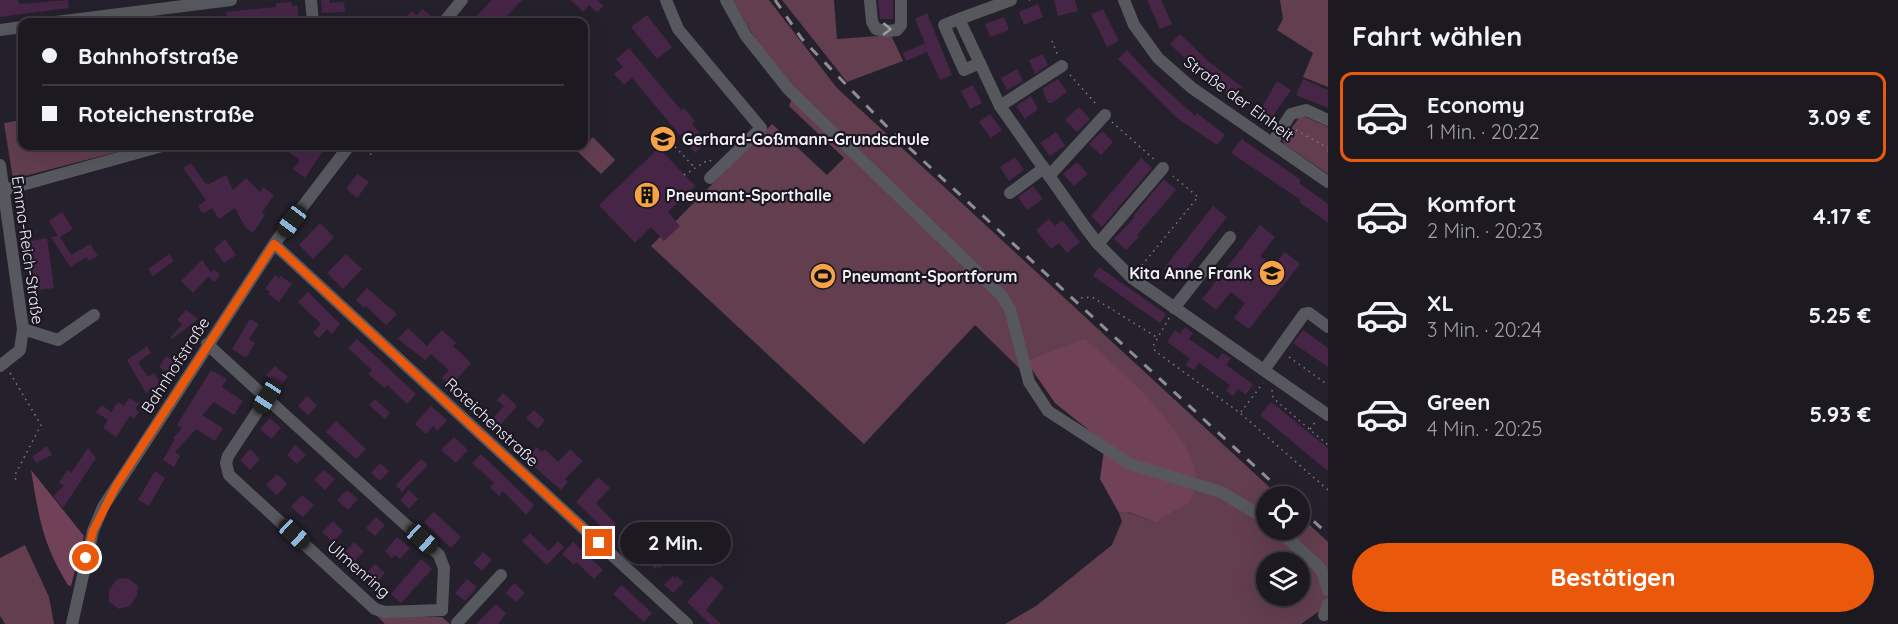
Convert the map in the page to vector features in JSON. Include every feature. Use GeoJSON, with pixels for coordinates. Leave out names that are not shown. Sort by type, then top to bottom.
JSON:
{"type":"FeatureCollection","features":[{"type":"Feature","properties":{"kind":"street"},"geometry":{"type":"LineString","coordinates":[[88,18],[231,0]]}},
{"type":"Feature","properties":{"kind":"street"},"geometry":{"type":"LineString","coordinates":[[311,0],[313,18]]}},
{"type":"Feature","properties":{"kind":"street"},"geometry":{"type":"LineString","coordinates":[[447,18],[462,0]]}},
{"type":"Feature","properties":{"kind":"street"},"geometry":{"type":"LineString","coordinates":[[666,0],[678,29],[760,129],[710,178]]}},
{"type":"Feature","properties":{"kind":"street"},"geometry":{"type":"LineString","coordinates":[[726,0],[746,36],[788,89],[1001,295],[1010,309],[1029,382],[1048,411],[1131,464],[1221,492],[1256,513]]}},
{"type":"Feature","properties":{"kind":"street"},"geometry":{"type":"LineString","coordinates":[[870,0],[872,22],[876,29],[887,31],[897,30],[901,25],[901,0]]}},
{"type":"Feature","properties":{"kind":"street"},"geometry":{"type":"LineString","coordinates":[[980,63],[964,70],[944,25],[1011,0]]}},
{"type":"Feature","properties":{"kind":"street","name":"Straße der Einheit"},"geometry":{"type":"LineString","coordinates":[[1124,0],[1134,25],[1158,58],[1192,88],[1328,182]]}},
{"type":"Feature","properties":{"kind":"street"},"geometry":{"type":"LineString","coordinates":[[959,19],[1000,106],[1098,244],[1132,278],[1328,415]]}},
{"type":"Feature","properties":{"kind":"street"},"geometry":{"type":"LineString","coordinates":[[0,30],[18,28]]}},
{"type":"Feature","properties":{"kind":"street"},"geometry":{"type":"LineString","coordinates":[[1000,106],[1062,66]]}},
{"type":"Feature","properties":{"kind":"street"},"geometry":{"type":"LineString","coordinates":[[1272,143],[1291,114],[1306,110],[1328,120]]}},
{"type":"Feature","properties":{"kind":"street"},"geometry":{"type":"LineString","coordinates":[[1010,193],[1046,172],[1105,115]]}},
{"type":"Feature","properties":{"kind":"street"},"geometry":{"type":"LineString","coordinates":[[4,190],[148,150]]}},
{"type":"Feature","properties":{"kind":"street","name":"Bahnhofstraße"},"geometry":{"type":"LineString","coordinates":[[72,624],[91,540],[104,507],[274,244],[346,150]]}},
{"type":"Feature","properties":{"kind":"street","name":"Emma-Reich-Straße"},"geometry":{"type":"LineString","coordinates":[[0,165],[23,329],[20,350],[2,365]]}},
{"type":"Feature","properties":{"kind":"street"},"geometry":{"type":"LineString","coordinates":[[1098,244],[1163,168]]}},
{"type":"Feature","properties":{"kind":"street"},"geometry":{"type":"LineString","coordinates":[[1174,308],[1230,237]]}},
{"type":"Feature","properties":{"kind":"street","name":"Roteichenstraße"},"geometry":{"type":"LineString","coordinates":[[274,244],[687,624]]}},
{"type":"Feature","properties":{"kind":"street"},"geometry":{"type":"LineString","coordinates":[[1267,372],[1278,349],[1305,314],[1309,314],[1328,327]]}},
{"type":"Feature","properties":{"kind":"street"},"geometry":{"type":"LineString","coordinates":[[23,329],[58,340],[94,315]]}},
{"type":"Feature","properties":{"kind":"street"},"geometry":{"type":"LineString","coordinates":[[207,345],[439,555],[444,568],[442,610],[458,624],[501,575]]}},
{"type":"Feature","properties":{"kind":"street","name":"Ulmenring"},"geometry":{"type":"LineString","coordinates":[[267,397],[228,456],[226,463],[229,475],[375,609],[385,612],[442,610]]}},
{"type":"Feature","properties":{"kind":"street"},"geometry":{"type":"LineString","coordinates":[[1290,540],[1321,569],[1328,590]]}},
{"type":"Feature","properties":{"kind":"path"},"geometry":{"type":"LineString","coordinates":[[1052,41],[1062,66],[1105,115],[1198,197],[1132,278]]}},
{"type":"Feature","properties":{"kind":"path"},"geometry":{"type":"LineString","coordinates":[[1284,124],[1328,149],[1328,155]]}},
{"type":"Feature","properties":{"kind":"path"},"geometry":{"type":"LineString","coordinates":[[667,138],[695,168]]}},
{"type":"Feature","properties":{"kind":"path"},"geometry":{"type":"LineString","coordinates":[[366,150],[374,157]]}},
{"type":"Feature","properties":{"kind":"path"},"geometry":{"type":"LineString","coordinates":[[684,175],[708,160],[727,161]]}},
{"type":"Feature","properties":{"kind":"path"},"geometry":{"type":"LineString","coordinates":[[1081,298],[1092,297],[1158,338]]}},
{"type":"Feature","properties":{"kind":"path"},"geometry":{"type":"LineString","coordinates":[[1174,308],[1153,346],[1155,351],[1240,413],[1328,490]]}},
{"type":"Feature","properties":{"kind":"path"},"geometry":{"type":"LineString","coordinates":[[1278,349],[1328,385]]}},
{"type":"Feature","properties":{"kind":"path"},"geometry":{"type":"LineString","coordinates":[[2,365],[41,425],[15,475],[16,482]]}},
{"type":"Feature","properties":{"kind":"path"},"geometry":{"type":"LineString","coordinates":[[1186,374],[1189,370]]}},
{"type":"Feature","properties":{"kind":"path"},"geometry":{"type":"LineString","coordinates":[[1240,413],[1267,372]]}},
{"type":"Feature","properties":{"kind":"path"},"geometry":{"type":"LineString","coordinates":[[1267,372],[1273,399],[1328,445]]}},
{"type":"Feature","properties":{"kind":"path"},"geometry":{"type":"LineString","coordinates":[[1225,402],[1227,397]]}},
{"type":"Feature","properties":{"kind":"shaded area"},"geometry":{"type":"Polygon","coordinates":[[[732,0],[769,0],[837,88],[1268,486],[1256,486],[1256,540],[1310,540],[1310,525],[1328,542],[1328,605],[1301,624],[1005,624],[1036,606],[1112,545],[1122,521],[1119,513],[1127,512],[1155,522],[1046,355],[1026,361],[1022,371],[975,325],[864,444],[651,246],[772,124],[827,175],[844,158],[789,106],[795,91],[756,40],[732,0]]]}},
{"type":"Feature","properties":{"kind":"shaded area"},"geometry":{"type":"Polygon","coordinates":[[[782,0],[834,0],[837,39],[891,35],[903,61],[847,82],[782,0]]]}},
{"type":"Feature","properties":{"kind":"shaded area"},"geometry":{"type":"Polygon","coordinates":[[[1280,0],[1328,0],[1328,87],[1303,77],[1313,53],[1277,30],[1283,19],[1280,0]]]}},
{"type":"Feature","properties":{"kind":"shaded area"},"geometry":{"type":"Polygon","coordinates":[[[1301,115],[1328,127],[1328,174],[1284,144],[1283,140],[1301,115]]]}},
{"type":"Feature","properties":{"kind":"shaded area"},"geometry":{"type":"Polygon","coordinates":[[[18,121],[18,150],[125,150],[13,179],[4,123],[18,121]]]}},
{"type":"Feature","properties":{"kind":"shaded area"},"geometry":{"type":"Polygon","coordinates":[[[593,137],[615,160],[601,174],[578,152],[588,150],[588,142],[593,137]]]}},
{"type":"Feature","properties":{"kind":"shaded area"},"geometry":{"type":"Polygon","coordinates":[[[1085,339],[1116,366],[1153,404],[1184,444],[1193,463],[1196,483],[1190,502],[1155,522],[1128,512],[1119,513],[1100,479],[1105,443],[1055,403],[1026,361],[1085,339]]]}},
{"type":"Feature","properties":{"kind":"shaded area"},"geometry":{"type":"Polygon","coordinates":[[[31,470],[84,536],[71,586],[59,570],[47,543],[39,516],[31,470]]]}},
{"type":"Feature","properties":{"kind":"shaded area"},"geometry":{"type":"Polygon","coordinates":[[[25,545],[49,597],[54,624],[5,624],[0,616],[0,558],[25,545]]]}},
{"type":"Feature","properties":{"kind":"shaded area"},"geometry":{"type":"Polygon","coordinates":[[[376,615],[442,617],[450,624],[385,624],[376,615]]]}},
{"type":"Feature","properties":{"kind":"building"},"geometry":{"type":"Polygon","coordinates":[[[0,0],[18,0],[18,3],[23,4],[68,0],[69,8],[0,17],[0,0]]]}},
{"type":"Feature","properties":{"kind":"building"},"geometry":{"type":"Polygon","coordinates":[[[321,0],[329,0],[330,3],[344,2],[345,12],[322,13],[321,0]]]}},
{"type":"Feature","properties":{"kind":"building"},"geometry":{"type":"Polygon","coordinates":[[[492,0],[522,0],[505,18],[475,18],[492,0]]]}},
{"type":"Feature","properties":{"kind":"building"},"geometry":{"type":"Polygon","coordinates":[[[571,0],[597,0],[604,6],[597,12],[589,5],[583,12],[571,0]]]}},
{"type":"Feature","properties":{"kind":"building"},"geometry":{"type":"Polygon","coordinates":[[[878,0],[893,0],[893,19],[880,19],[878,0]]]}},
{"type":"Feature","properties":{"kind":"building"},"geometry":{"type":"Polygon","coordinates":[[[1054,0],[1075,0],[1078,11],[1058,16],[1054,0]]]}},
{"type":"Feature","properties":{"kind":"building"},"geometry":{"type":"Polygon","coordinates":[[[1147,0],[1161,0],[1172,24],[1160,29],[1147,0]]]}},
{"type":"Feature","properties":{"kind":"building"},"geometry":{"type":"Polygon","coordinates":[[[291,2],[292,6],[297,5],[299,18],[227,18],[226,12],[276,7],[276,3],[291,2]]]}},
{"type":"Feature","properties":{"kind":"building"},"geometry":{"type":"Polygon","coordinates":[[[1038,4],[1043,17],[1024,25],[1019,12],[1038,4]]]}},
{"type":"Feature","properties":{"kind":"building"},"geometry":{"type":"Polygon","coordinates":[[[422,9],[430,15],[429,18],[406,18],[411,11],[417,15],[422,9]]]}},
{"type":"Feature","properties":{"kind":"building"},"geometry":{"type":"Polygon","coordinates":[[[1103,9],[1119,41],[1107,47],[1091,14],[1103,9]]]}},
{"type":"Feature","properties":{"kind":"building"},"geometry":{"type":"Polygon","coordinates":[[[927,13],[952,75],[940,80],[927,52],[906,61],[903,53],[925,43],[915,19],[927,13]]]}},
{"type":"Feature","properties":{"kind":"building"},"geometry":{"type":"Polygon","coordinates":[[[647,15],[672,47],[657,59],[631,27],[647,15]]]}},
{"type":"Feature","properties":{"kind":"building"},"geometry":{"type":"Polygon","coordinates":[[[1004,17],[1009,30],[990,37],[985,24],[1004,17]]]}},
{"type":"Feature","properties":{"kind":"building"},"geometry":{"type":"Polygon","coordinates":[[[1180,34],[1209,62],[1242,87],[1234,98],[1199,72],[1170,44],[1180,34]]]}},
{"type":"Feature","properties":{"kind":"building"},"geometry":{"type":"Polygon","coordinates":[[[629,48],[681,110],[684,108],[695,121],[692,124],[707,142],[695,153],[632,78],[624,85],[614,74],[623,67],[616,59],[629,48]]]}},
{"type":"Feature","properties":{"kind":"building"},"geometry":{"type":"Polygon","coordinates":[[[1127,50],[1151,76],[1195,116],[1197,113],[1225,135],[1217,145],[1177,118],[1118,59],[1127,50]]]}},
{"type":"Feature","properties":{"kind":"building"},"geometry":{"type":"Polygon","coordinates":[[[1043,54],[1048,65],[1035,74],[1029,60],[1043,54]]]}},
{"type":"Feature","properties":{"kind":"building"},"geometry":{"type":"Polygon","coordinates":[[[1017,69],[1023,81],[1007,90],[1001,78],[1017,69]]]}},
{"type":"Feature","properties":{"kind":"building"},"geometry":{"type":"Polygon","coordinates":[[[1058,79],[1067,92],[1052,103],[1048,103],[1042,89],[1058,79]]]}},
{"type":"Feature","properties":{"kind":"building"},"geometry":{"type":"Polygon","coordinates":[[[1303,79],[1328,90],[1328,108],[1296,95],[1303,79]]]}},
{"type":"Feature","properties":{"kind":"building"},"geometry":{"type":"Polygon","coordinates":[[[1277,81],[1291,90],[1268,123],[1257,116],[1277,81]]]}},
{"type":"Feature","properties":{"kind":"building"},"geometry":{"type":"Polygon","coordinates":[[[973,85],[982,103],[970,109],[961,91],[973,85]]]}},
{"type":"Feature","properties":{"kind":"building"},"geometry":{"type":"Polygon","coordinates":[[[1031,96],[1038,109],[1025,119],[1016,106],[1031,96]]]}},
{"type":"Feature","properties":{"kind":"building"},"geometry":{"type":"Polygon","coordinates":[[[1079,107],[1090,119],[1077,132],[1065,120],[1079,107]]]}},
{"type":"Feature","properties":{"kind":"building"},"geometry":{"type":"Polygon","coordinates":[[[990,114],[1002,130],[991,138],[979,122],[990,114]]]}},
{"type":"Feature","properties":{"kind":"building"},"geometry":{"type":"Polygon","coordinates":[[[1102,131],[1113,142],[1101,155],[1089,144],[1102,131]]]}},
{"type":"Feature","properties":{"kind":"building"},"geometry":{"type":"Polygon","coordinates":[[[1056,132],[1065,146],[1050,156],[1040,143],[1056,132]]]}},
{"type":"Feature","properties":{"kind":"building"},"geometry":{"type":"Polygon","coordinates":[[[1243,137],[1243,140],[1301,180],[1299,183],[1328,204],[1328,223],[1299,202],[1301,200],[1231,153],[1243,137]]]}},
{"type":"Feature","properties":{"kind":"building","name":"Pneumant-Sporthalle"},"geometry":{"type":"Polygon","coordinates":[[[659,148],[695,186],[668,212],[680,226],[664,241],[651,227],[635,243],[599,205],[659,148]]]}},
{"type":"Feature","properties":{"kind":"building"},"geometry":{"type":"Polygon","coordinates":[[[286,150],[323,150],[305,178],[293,169],[300,160],[286,150]]]}},
{"type":"Feature","properties":{"kind":"building"},"geometry":{"type":"Polygon","coordinates":[[[1015,157],[1024,170],[1009,181],[1000,167],[1015,157]]]}},
{"type":"Feature","properties":{"kind":"building"},"geometry":{"type":"Polygon","coordinates":[[[1141,158],[1152,168],[1102,227],[1091,216],[1141,158]]]}},
{"type":"Feature","properties":{"kind":"building"},"geometry":{"type":"Polygon","coordinates":[[[1077,162],[1088,174],[1074,186],[1063,174],[1077,162]]]}},
{"type":"Feature","properties":{"kind":"building"},"geometry":{"type":"Polygon","coordinates":[[[191,163],[205,183],[209,184],[226,175],[233,190],[246,178],[260,192],[263,187],[274,195],[262,212],[265,215],[253,233],[245,227],[235,208],[219,219],[212,208],[203,214],[198,206],[206,200],[183,168],[191,163]]]}},
{"type":"Feature","properties":{"kind":"building"},"geometry":{"type":"Polygon","coordinates":[[[357,174],[369,182],[357,198],[346,189],[357,174]]]}},
{"type":"Feature","properties":{"kind":"building"},"geometry":{"type":"Polygon","coordinates":[[[1164,179],[1176,190],[1126,250],[1114,239],[1135,217],[1133,216],[1164,179]]]}},
{"type":"Feature","properties":{"kind":"building"},"geometry":{"type":"Polygon","coordinates":[[[1033,186],[1043,199],[1027,210],[1018,197],[1033,186]]]}},
{"type":"Feature","properties":{"kind":"building"},"geometry":{"type":"Polygon","coordinates":[[[1213,206],[1227,217],[1178,279],[1164,268],[1213,206]]]}},
{"type":"Feature","properties":{"kind":"building"},"geometry":{"type":"Polygon","coordinates":[[[62,212],[73,229],[60,237],[71,255],[90,244],[98,256],[89,261],[87,257],[70,267],[51,237],[58,236],[49,221],[62,212]]]}},
{"type":"Feature","properties":{"kind":"building"},"geometry":{"type":"Polygon","coordinates":[[[1049,219],[1055,226],[1062,220],[1080,242],[1067,253],[1059,243],[1051,249],[1036,230],[1049,219]]]}},
{"type":"Feature","properties":{"kind":"building"},"geometry":{"type":"Polygon","coordinates":[[[320,223],[334,237],[313,259],[299,245],[320,223]]]}},
{"type":"Feature","properties":{"kind":"building"},"geometry":{"type":"Polygon","coordinates":[[[1260,225],[1275,237],[1260,256],[1273,266],[1285,252],[1300,264],[1249,329],[1234,318],[1245,303],[1231,292],[1216,310],[1202,299],[1260,225]]]}},
{"type":"Feature","properties":{"kind":"building"},"geometry":{"type":"Polygon","coordinates":[[[47,238],[54,288],[33,291],[24,242],[47,238]]]}},
{"type":"Feature","properties":{"kind":"building"},"geometry":{"type":"Polygon","coordinates":[[[225,239],[236,255],[224,263],[214,249],[225,239]]]}},
{"type":"Feature","properties":{"kind":"building"},"geometry":{"type":"Polygon","coordinates":[[[169,254],[174,261],[153,276],[148,269],[169,254]]]}},
{"type":"Feature","properties":{"kind":"building"},"geometry":{"type":"Polygon","coordinates":[[[346,254],[362,269],[343,289],[327,273],[346,254]]]}},
{"type":"Feature","properties":{"kind":"building"},"geometry":{"type":"Polygon","coordinates":[[[202,260],[211,273],[213,269],[220,274],[215,282],[208,277],[193,293],[181,281],[202,260]]]}},
{"type":"Feature","properties":{"kind":"building"},"geometry":{"type":"Polygon","coordinates":[[[1099,267],[1166,314],[1160,323],[1093,276],[1099,267]]]}},
{"type":"Feature","properties":{"kind":"building"},"geometry":{"type":"Polygon","coordinates":[[[275,275],[279,278],[281,276],[292,284],[279,302],[265,289],[275,275]]]}},
{"type":"Feature","properties":{"kind":"building"},"geometry":{"type":"Polygon","coordinates":[[[367,288],[397,314],[386,325],[356,300],[367,288]]]}},
{"type":"Feature","properties":{"kind":"building"},"geometry":{"type":"Polygon","coordinates":[[[308,292],[340,324],[332,334],[327,329],[319,338],[313,333],[321,324],[298,302],[308,292]]]}},
{"type":"Feature","properties":{"kind":"building"},"geometry":{"type":"Polygon","coordinates":[[[186,310],[198,319],[172,339],[170,338],[182,324],[177,320],[186,310]]]}},
{"type":"Feature","properties":{"kind":"building"},"geometry":{"type":"Polygon","coordinates":[[[250,319],[259,324],[249,339],[255,343],[246,358],[232,349],[250,319]]]}},
{"type":"Feature","properties":{"kind":"building"},"geometry":{"type":"Polygon","coordinates":[[[1185,327],[1193,333],[1189,339],[1218,359],[1222,353],[1231,358],[1226,365],[1253,384],[1246,395],[1238,389],[1233,396],[1226,391],[1230,385],[1199,363],[1194,370],[1186,365],[1190,358],[1167,342],[1175,330],[1180,334],[1185,327]]]}},
{"type":"Feature","properties":{"kind":"building"},"geometry":{"type":"Polygon","coordinates":[[[408,328],[427,346],[442,330],[456,343],[453,346],[471,363],[451,386],[442,378],[449,370],[431,354],[425,360],[398,339],[408,328]]]}},
{"type":"Feature","properties":{"kind":"building"},"geometry":{"type":"Polygon","coordinates":[[[1303,330],[1328,348],[1328,367],[1293,343],[1303,330]]]}},
{"type":"Feature","properties":{"kind":"building"},"geometry":{"type":"Polygon","coordinates":[[[357,339],[416,394],[407,404],[387,385],[385,388],[368,374],[372,370],[348,348],[357,339]]]}},
{"type":"Feature","properties":{"kind":"building"},"geometry":{"type":"Polygon","coordinates":[[[147,346],[151,353],[138,362],[148,377],[154,373],[161,384],[146,393],[127,360],[147,346]]]}},
{"type":"Feature","properties":{"kind":"building"},"geometry":{"type":"Polygon","coordinates":[[[166,356],[178,363],[171,375],[159,367],[166,356]]]}},
{"type":"Feature","properties":{"kind":"building"},"geometry":{"type":"Polygon","coordinates":[[[275,366],[288,377],[279,387],[266,375],[275,366]]]}},
{"type":"Feature","properties":{"kind":"building"},"geometry":{"type":"Polygon","coordinates":[[[211,370],[227,379],[222,387],[243,401],[234,415],[214,402],[202,415],[223,428],[215,441],[196,429],[175,452],[180,456],[174,467],[163,460],[175,439],[173,438],[182,428],[177,425],[211,370]]]}},
{"type":"Feature","properties":{"kind":"building"},"geometry":{"type":"Polygon","coordinates":[[[503,393],[517,406],[496,430],[489,423],[504,406],[497,400],[503,393]]]}},
{"type":"Feature","properties":{"kind":"building"},"geometry":{"type":"Polygon","coordinates":[[[307,396],[317,405],[308,415],[298,406],[307,396]]]}},
{"type":"Feature","properties":{"kind":"building"},"geometry":{"type":"Polygon","coordinates":[[[129,398],[139,404],[135,409],[139,412],[134,419],[130,416],[116,437],[103,428],[108,420],[96,412],[102,405],[111,412],[118,402],[124,406],[129,398]]]}},
{"type":"Feature","properties":{"kind":"building"},"geometry":{"type":"Polygon","coordinates":[[[375,399],[390,413],[385,419],[369,405],[375,399]]]}},
{"type":"Feature","properties":{"kind":"building"},"geometry":{"type":"Polygon","coordinates":[[[1271,402],[1328,448],[1328,471],[1260,415],[1271,402]]]}},
{"type":"Feature","properties":{"kind":"building"},"geometry":{"type":"Polygon","coordinates":[[[431,406],[447,420],[437,431],[433,426],[426,434],[415,424],[431,406]]]}},
{"type":"Feature","properties":{"kind":"building"},"geometry":{"type":"Polygon","coordinates":[[[534,410],[545,420],[538,429],[526,418],[534,410]]]}},
{"type":"Feature","properties":{"kind":"building"},"geometry":{"type":"Polygon","coordinates":[[[270,418],[281,428],[271,439],[260,429],[270,418]]]}},
{"type":"Feature","properties":{"kind":"building"},"geometry":{"type":"Polygon","coordinates":[[[336,421],[366,449],[356,459],[326,432],[336,421]]]}},
{"type":"Feature","properties":{"kind":"building"},"geometry":{"type":"Polygon","coordinates":[[[454,437],[468,450],[456,463],[441,450],[454,437]]]}},
{"type":"Feature","properties":{"kind":"building"},"geometry":{"type":"Polygon","coordinates":[[[295,445],[306,455],[297,464],[287,455],[295,445]]]}},
{"type":"Feature","properties":{"kind":"building"},"geometry":{"type":"Polygon","coordinates":[[[47,446],[52,455],[36,463],[32,457],[47,446]]]}},
{"type":"Feature","properties":{"kind":"building"},"geometry":{"type":"Polygon","coordinates":[[[537,447],[542,452],[545,449],[558,462],[570,449],[583,461],[565,479],[568,482],[561,490],[531,464],[532,462],[527,457],[537,447]]]}},
{"type":"Feature","properties":{"kind":"building"},"geometry":{"type":"Polygon","coordinates":[[[88,448],[96,458],[63,508],[53,496],[64,486],[59,483],[67,470],[71,473],[88,448]]]}},
{"type":"Feature","properties":{"kind":"building"},"geometry":{"type":"Polygon","coordinates":[[[250,449],[260,459],[250,470],[240,460],[250,449]]]}},
{"type":"Feature","properties":{"kind":"building"},"geometry":{"type":"Polygon","coordinates":[[[481,454],[534,505],[526,515],[503,491],[499,496],[490,487],[494,483],[472,463],[481,454]]]}},
{"type":"Feature","properties":{"kind":"building"},"geometry":{"type":"Polygon","coordinates":[[[421,459],[428,465],[402,492],[396,485],[421,459]]]}},
{"type":"Feature","properties":{"kind":"building"},"geometry":{"type":"Polygon","coordinates":[[[380,463],[389,471],[380,481],[371,473],[380,463]]]}},
{"type":"Feature","properties":{"kind":"building"},"geometry":{"type":"Polygon","coordinates":[[[324,470],[335,479],[325,490],[314,480],[324,470]]]}},
{"type":"Feature","properties":{"kind":"building"},"geometry":{"type":"Polygon","coordinates":[[[155,471],[165,478],[149,506],[138,500],[155,471]]]}},
{"type":"Feature","properties":{"kind":"building"},"geometry":{"type":"Polygon","coordinates":[[[277,474],[287,484],[277,495],[266,485],[277,474]]]}},
{"type":"Feature","properties":{"kind":"building"},"geometry":{"type":"Polygon","coordinates":[[[598,477],[610,488],[596,503],[616,524],[608,533],[576,502],[598,477]]]}},
{"type":"Feature","properties":{"kind":"building"},"geometry":{"type":"Polygon","coordinates":[[[347,490],[358,499],[348,510],[337,500],[347,490]]]}},
{"type":"Feature","properties":{"kind":"building"},"geometry":{"type":"Polygon","coordinates":[[[409,490],[418,499],[409,509],[400,500],[409,490]]]}},
{"type":"Feature","properties":{"kind":"building"},"geometry":{"type":"Polygon","coordinates":[[[302,495],[314,505],[303,517],[291,507],[302,495]]]}},
{"type":"Feature","properties":{"kind":"building"},"geometry":{"type":"Polygon","coordinates":[[[434,512],[461,537],[451,548],[424,522],[434,512]]]}},
{"type":"Feature","properties":{"kind":"building"},"geometry":{"type":"Polygon","coordinates":[[[376,517],[385,525],[375,536],[366,528],[376,517]]]}},
{"type":"Feature","properties":{"kind":"building"},"geometry":{"type":"Polygon","coordinates":[[[333,521],[343,531],[333,542],[322,532],[333,521]]]}},
{"type":"Feature","properties":{"kind":"building"},"geometry":{"type":"Polygon","coordinates":[[[650,521],[656,526],[645,539],[657,551],[660,547],[671,557],[660,568],[658,566],[655,569],[635,550],[632,554],[624,546],[650,521]]]}},
{"type":"Feature","properties":{"kind":"building"},"geometry":{"type":"Polygon","coordinates":[[[530,533],[549,551],[558,541],[564,547],[547,565],[522,541],[530,533]]]}},
{"type":"Feature","properties":{"kind":"building"},"geometry":{"type":"Polygon","coordinates":[[[397,537],[410,548],[400,559],[395,555],[392,558],[385,551],[397,537]]]}},
{"type":"Feature","properties":{"kind":"building"},"geometry":{"type":"Polygon","coordinates":[[[354,542],[364,551],[352,565],[342,555],[354,542]]]}},
{"type":"Feature","properties":{"kind":"building"},"geometry":{"type":"Polygon","coordinates":[[[573,542],[603,570],[594,579],[576,562],[574,565],[562,554],[573,542]]]}},
{"type":"Feature","properties":{"kind":"building"},"geometry":{"type":"Polygon","coordinates":[[[483,552],[492,560],[482,571],[473,563],[483,552]]]}},
{"type":"Feature","properties":{"kind":"building"},"geometry":{"type":"Polygon","coordinates":[[[421,559],[432,569],[401,603],[391,594],[421,559]]]}},
{"type":"Feature","properties":{"kind":"building"},"geometry":{"type":"Polygon","coordinates":[[[375,564],[385,573],[374,585],[364,575],[375,564]]]}},
{"type":"Feature","properties":{"kind":"building"},"geometry":{"type":"Polygon","coordinates":[[[673,576],[675,578],[677,576],[684,582],[673,593],[664,585],[673,576]]]}},
{"type":"Feature","properties":{"kind":"building"},"geometry":{"type":"Polygon","coordinates":[[[711,576],[724,587],[706,610],[721,624],[710,624],[687,602],[711,576]]]}},
{"type":"Feature","properties":{"kind":"building"},"geometry":{"type":"Polygon","coordinates":[[[128,578],[138,586],[137,596],[130,606],[119,609],[109,602],[109,590],[117,579],[128,578]]]}},
{"type":"Feature","properties":{"kind":"building"},"geometry":{"type":"Polygon","coordinates":[[[467,579],[477,587],[465,601],[455,593],[467,579]]]}},
{"type":"Feature","properties":{"kind":"building"},"geometry":{"type":"Polygon","coordinates":[[[514,583],[525,593],[516,602],[506,593],[514,583]]]}},
{"type":"Feature","properties":{"kind":"building"},"geometry":{"type":"Polygon","coordinates":[[[622,585],[652,613],[644,622],[613,594],[622,585]]]}},
{"type":"Feature","properties":{"kind":"building"},"geometry":{"type":"Polygon","coordinates":[[[496,604],[506,613],[498,624],[476,624],[496,604]]]}},
{"type":"Feature","properties":{"kind":"railway"},"geometry":{"type":"LineString","coordinates":[[775,0],[802,39],[892,132],[1276,486]]}},
{"type":"Feature","properties":{"kind":"railway"},"geometry":{"type":"LineString","coordinates":[[1310,518],[1328,534]]}},
{"type":"Feature","properties":{"kind":"place","name":"Gerhard-Goßmann-Grundschule"},"geometry":{"type":"Point","coordinates":[663,139]}},
{"type":"Feature","properties":{"kind":"place","name":"Pneumant-Sporthalle"},"geometry":{"type":"Point","coordinates":[647,195]}},
{"type":"Feature","properties":{"kind":"place","name":"Kita Anne Frank"},"geometry":{"type":"Point","coordinates":[1272,273]}},
{"type":"Feature","properties":{"kind":"place","name":"Pneumant-Sportforum"},"geometry":{"type":"Point","coordinates":[823,276]}},
{"type":"Feature","properties":{"kind":"route"},"geometry":{"type":"LineString","coordinates":[[86,558],[93,531],[116,486],[274,244],[599,543]]}}]}
